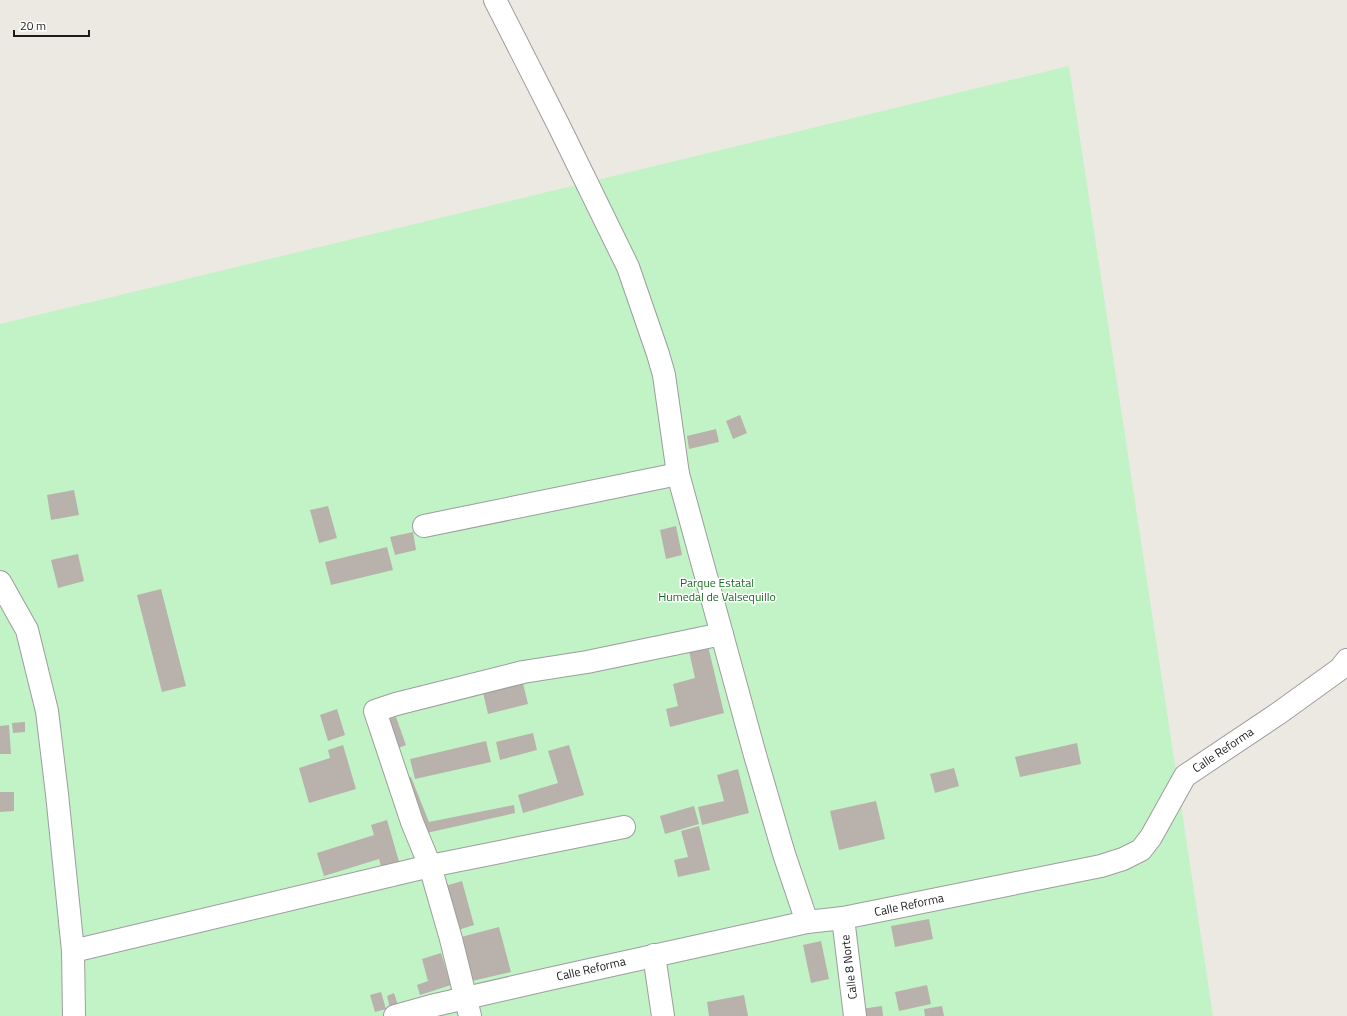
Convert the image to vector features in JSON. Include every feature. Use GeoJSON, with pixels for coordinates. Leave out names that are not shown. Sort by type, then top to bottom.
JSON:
{"type":"FeatureCollection","features":[{"type":"Feature","properties":{"kind":"street"},"geometry":{"type":"LineString","coordinates":[[495,0],[628,267],[664,375],[678,474],[755,755],[784,854],[807,922]]}},
{"type":"Feature","properties":{"kind":"street"},"geometry":{"type":"LineString","coordinates":[[424,526],[678,474]]}},
{"type":"Feature","properties":{"kind":"street"},"geometry":{"type":"LineString","coordinates":[[0,582],[27,630],[47,711],[73,951],[74,1016]]}},
{"type":"Feature","properties":{"kind":"street"},"geometry":{"type":"LineString","coordinates":[[469,1007],[430,866],[412,822],[374,711],[523,672],[587,662],[722,634]]}},
{"type":"Feature","properties":{"kind":"street","name":"Calle Reforma"},"geometry":{"type":"LineString","coordinates":[[395,1016],[469,1007],[654,956],[807,922],[844,918],[1101,866],[1123,859],[1141,850],[1151,837],[1185,776],[1279,713],[1340,669],[1347,660]]}},
{"type":"Feature","properties":{"kind":"street"},"geometry":{"type":"LineString","coordinates":[[73,951],[430,866],[624,827]]}},
{"type":"Feature","properties":{"kind":"street","name":"Calle 8 Norte"},"geometry":{"type":"LineString","coordinates":[[844,918],[855,1016]]}},
{"type":"Feature","properties":{"kind":"street"},"geometry":{"type":"LineString","coordinates":[[654,956],[663,1016]]}},
{"type":"Feature","properties":{"kind":"green space","name":"Parque Estatal Humedal de Valsequillo"},"geometry":{"type":"Polygon","coordinates":[[[1069,66],[1213,1016],[0,1016],[0,324],[1069,66]]]}},
{"type":"Feature","properties":{"kind":"building"},"geometry":{"type":"Polygon","coordinates":[[[740,415],[747,433],[733,439],[726,421],[740,415]]]}},
{"type":"Feature","properties":{"kind":"building"},"geometry":{"type":"Polygon","coordinates":[[[716,429],[719,442],[689,449],[687,436],[716,429]]]}},
{"type":"Feature","properties":{"kind":"building"},"geometry":{"type":"Polygon","coordinates":[[[74,490],[79,515],[51,520],[47,495],[74,490]]]}},
{"type":"Feature","properties":{"kind":"building"},"geometry":{"type":"Polygon","coordinates":[[[328,506],[337,538],[319,543],[310,510],[328,506]]]}},
{"type":"Feature","properties":{"kind":"building"},"geometry":{"type":"Polygon","coordinates":[[[676,526],[682,555],[666,559],[660,530],[676,526]]]}},
{"type":"Feature","properties":{"kind":"building"},"geometry":{"type":"Polygon","coordinates":[[[413,532],[416,550],[395,555],[390,537],[413,532]]]}},
{"type":"Feature","properties":{"kind":"building"},"geometry":{"type":"Polygon","coordinates":[[[387,547],[393,570],[331,585],[325,562],[387,547]]]}},
{"type":"Feature","properties":{"kind":"building"},"geometry":{"type":"Polygon","coordinates":[[[78,554],[84,581],[58,588],[51,560],[78,554]]]}},
{"type":"Feature","properties":{"kind":"building"},"geometry":{"type":"Polygon","coordinates":[[[161,589],[186,686],[162,692],[137,595],[161,589]]]}},
{"type":"Feature","properties":{"kind":"building"},"geometry":{"type":"Polygon","coordinates":[[[708,646],[724,713],[670,727],[666,709],[678,706],[673,684],[695,678],[689,651],[708,646]]]}},
{"type":"Feature","properties":{"kind":"building"},"geometry":{"type":"Polygon","coordinates":[[[521,675],[528,704],[488,714],[481,684],[521,675]]]}},
{"type":"Feature","properties":{"kind":"building"},"geometry":{"type":"Polygon","coordinates":[[[337,709],[345,735],[328,741],[320,715],[337,709]]]}},
{"type":"Feature","properties":{"kind":"building"},"geometry":{"type":"Polygon","coordinates":[[[396,717],[406,745],[396,749],[386,720],[396,717]]]}},
{"type":"Feature","properties":{"kind":"building"},"geometry":{"type":"Polygon","coordinates":[[[25,722],[25,732],[13,733],[12,723],[25,722]]]}},
{"type":"Feature","properties":{"kind":"building"},"geometry":{"type":"Polygon","coordinates":[[[9,725],[11,754],[0,754],[0,726],[9,725]]]}},
{"type":"Feature","properties":{"kind":"building"},"geometry":{"type":"Polygon","coordinates":[[[533,733],[537,750],[500,760],[496,742],[533,733]]]}},
{"type":"Feature","properties":{"kind":"building"},"geometry":{"type":"Polygon","coordinates":[[[486,741],[491,762],[415,779],[410,759],[486,741]]]}},
{"type":"Feature","properties":{"kind":"building"},"geometry":{"type":"Polygon","coordinates":[[[1077,743],[1081,764],[1020,777],[1015,757],[1077,743]]]}},
{"type":"Feature","properties":{"kind":"building"},"geometry":{"type":"Polygon","coordinates":[[[343,745],[356,789],[309,803],[299,768],[330,758],[328,750],[343,745]]]}},
{"type":"Feature","properties":{"kind":"building"},"geometry":{"type":"Polygon","coordinates":[[[569,745],[584,795],[523,813],[518,795],[558,783],[548,751],[569,745]]]}},
{"type":"Feature","properties":{"kind":"building"},"geometry":{"type":"Polygon","coordinates":[[[954,768],[959,786],[935,793],[930,774],[954,768]]]}},
{"type":"Feature","properties":{"kind":"building"},"geometry":{"type":"Polygon","coordinates":[[[738,769],[749,813],[702,825],[698,807],[724,801],[717,775],[738,769]]]}},
{"type":"Feature","properties":{"kind":"building"},"geometry":{"type":"Polygon","coordinates":[[[411,777],[429,822],[514,805],[515,813],[422,834],[401,780],[411,777]]]}},
{"type":"Feature","properties":{"kind":"building"},"geometry":{"type":"Polygon","coordinates":[[[0,792],[14,792],[14,811],[0,812],[0,792]]]}},
{"type":"Feature","properties":{"kind":"building"},"geometry":{"type":"Polygon","coordinates":[[[876,801],[885,839],[839,850],[830,811],[876,801]]]}},
{"type":"Feature","properties":{"kind":"building"},"geometry":{"type":"Polygon","coordinates":[[[694,806],[699,824],[665,834],[660,816],[694,806]]]}},
{"type":"Feature","properties":{"kind":"building"},"geometry":{"type":"Polygon","coordinates":[[[387,820],[400,865],[382,870],[379,859],[324,876],[317,853],[374,835],[371,825],[387,820]]]}},
{"type":"Feature","properties":{"kind":"building"},"geometry":{"type":"Polygon","coordinates":[[[699,826],[710,870],[678,877],[674,860],[688,857],[681,831],[699,826]]]}},
{"type":"Feature","properties":{"kind":"building"},"geometry":{"type":"Polygon","coordinates":[[[462,881],[474,925],[458,930],[445,886],[462,881]]]}},
{"type":"Feature","properties":{"kind":"building"},"geometry":{"type":"Polygon","coordinates":[[[929,919],[933,939],[895,947],[891,926],[929,919]]]}},
{"type":"Feature","properties":{"kind":"building"},"geometry":{"type":"Polygon","coordinates":[[[499,927],[511,972],[472,981],[461,937],[499,927]]]}},
{"type":"Feature","properties":{"kind":"building"},"geometry":{"type":"Polygon","coordinates":[[[821,941],[829,979],[811,983],[803,945],[821,941]]]}},
{"type":"Feature","properties":{"kind":"building"},"geometry":{"type":"Polygon","coordinates":[[[441,953],[451,985],[420,995],[417,985],[428,981],[422,959],[441,953]]]}},
{"type":"Feature","properties":{"kind":"building"},"geometry":{"type":"Polygon","coordinates":[[[927,985],[931,1004],[899,1011],[895,992],[927,985]]]}},
{"type":"Feature","properties":{"kind":"building"},"geometry":{"type":"Polygon","coordinates":[[[381,992],[386,1009],[375,1012],[370,995],[381,992]]]}},
{"type":"Feature","properties":{"kind":"building"},"geometry":{"type":"Polygon","coordinates":[[[394,993],[398,1005],[390,1008],[387,996],[394,993]]]}},
{"type":"Feature","properties":{"kind":"building"},"geometry":{"type":"Polygon","coordinates":[[[744,995],[748,1016],[709,1016],[707,1002],[744,995]]]}},
{"type":"Feature","properties":{"kind":"building"},"geometry":{"type":"Polygon","coordinates":[[[882,1006],[883,1016],[862,1016],[861,1009],[882,1006]]]}},
{"type":"Feature","properties":{"kind":"building"},"geometry":{"type":"Polygon","coordinates":[[[942,1006],[944,1016],[925,1016],[924,1009],[942,1006]]]}}]}
